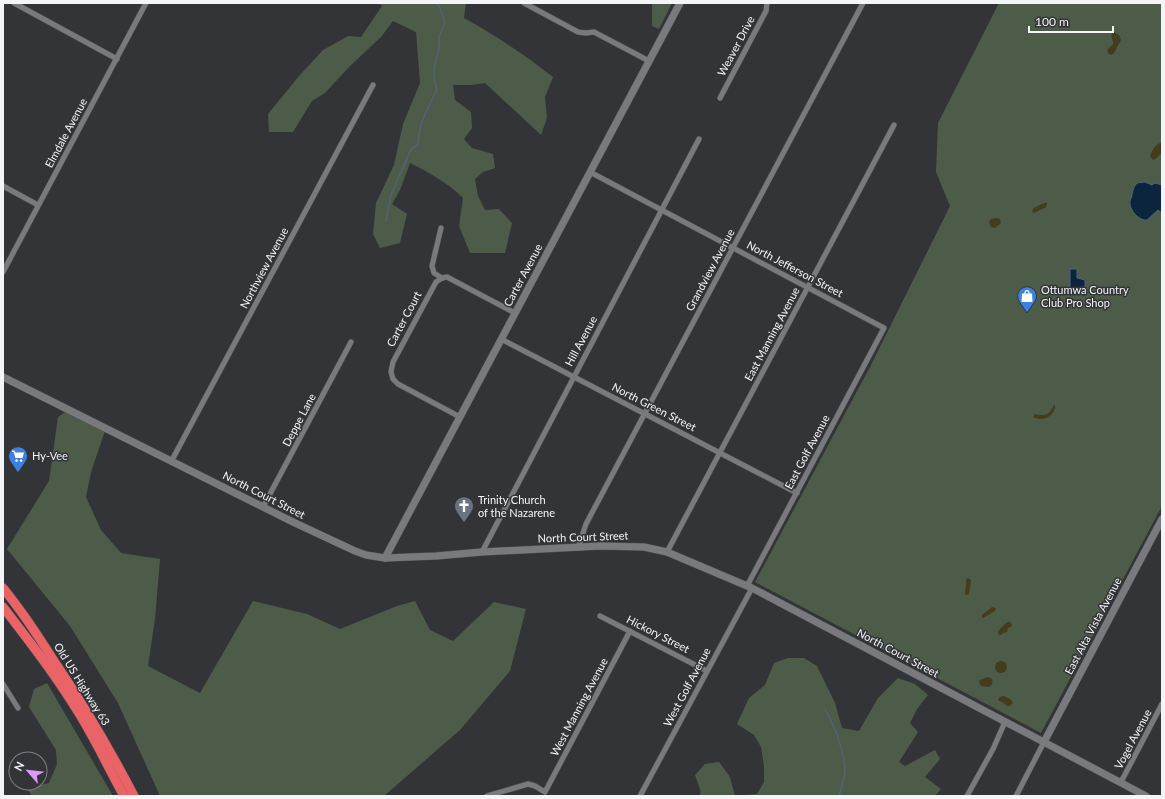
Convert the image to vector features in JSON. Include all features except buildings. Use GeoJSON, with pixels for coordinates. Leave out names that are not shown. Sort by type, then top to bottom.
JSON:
{"type":"FeatureCollection","features":[{"type":"Feature","properties":{"kind":"highway","name":"Old US Highway 63"},"geometry":{"type":"LineString","coordinates":[[3,588],[40,639],[74,691],[119,766],[134,796]]}},
{"type":"Feature","properties":{"kind":"highway"},"geometry":{"type":"LineString","coordinates":[[3,608],[40,654],[57,679],[80,716],[124,796]]}},
{"type":"Feature","properties":{"kind":"main road","name":"Carter Avenue"},"geometry":{"type":"LineString","coordinates":[[385,558],[680,3]]}},
{"type":"Feature","properties":{"kind":"main road","name":"North Court Street"},"geometry":{"type":"LineString","coordinates":[[3,377],[348,548],[366,554],[385,558],[600,546],[633,546],[653,548],[667,552],[750,587],[1146,796]]}},
{"type":"Feature","properties":{"kind":"main road","name":"East Alta Vista Avenue"},"geometry":{"type":"LineString","coordinates":[[1044,742],[1162,519]]}},
{"type":"Feature","properties":{"kind":"street"},"geometry":{"type":"LineString","coordinates":[[14,3],[21,5],[116,59]]}},
{"type":"Feature","properties":{"kind":"street","name":"Elmdale Avenue"},"geometry":{"type":"LineString","coordinates":[[3,272],[146,3]]}},
{"type":"Feature","properties":{"kind":"street"},"geometry":{"type":"LineString","coordinates":[[524,3],[578,32],[594,32],[649,61]]}},
{"type":"Feature","properties":{"kind":"street","name":"Weaver Drive"},"geometry":{"type":"LineString","coordinates":[[720,98],[766,11],[767,3]]}},
{"type":"Feature","properties":{"kind":"street","name":"Grandview Avenue"},"geometry":{"type":"LineString","coordinates":[[578,548],[586,524],[863,3]]}},
{"type":"Feature","properties":{"kind":"street","name":"Northview Avenue"},"geometry":{"type":"LineString","coordinates":[[172,460],[374,85]]}},
{"type":"Feature","properties":{"kind":"street","name":"East Manning Avenue"},"geometry":{"type":"LineString","coordinates":[[667,552],[894,125]]}},
{"type":"Feature","properties":{"kind":"street","name":"Hill Avenue"},"geometry":{"type":"LineString","coordinates":[[482,552],[699,139]]}},
{"type":"Feature","properties":{"kind":"street","name":"North Jefferson Street"},"geometry":{"type":"LineString","coordinates":[[590,172],[884,328]]}},
{"type":"Feature","properties":{"kind":"street"},"geometry":{"type":"LineString","coordinates":[[3,186],[38,205]]}},
{"type":"Feature","properties":{"kind":"street"},"geometry":{"type":"LineString","coordinates":[[441,228],[432,266],[434,273],[442,278],[447,277],[515,313]]}},
{"type":"Feature","properties":{"kind":"street","name":"Carter Court"},"geometry":{"type":"LineString","coordinates":[[442,278],[436,282],[393,362],[391,372],[393,379],[398,384],[460,417]]}},
{"type":"Feature","properties":{"kind":"street","name":"East Golf Avenue"},"geometry":{"type":"LineString","coordinates":[[750,587],[797,493],[884,328]]}},
{"type":"Feature","properties":{"kind":"street","name":"North Green Street"},"geometry":{"type":"LineString","coordinates":[[501,339],[797,493]]}},
{"type":"Feature","properties":{"kind":"street","name":"Deppe Lane"},"geometry":{"type":"LineString","coordinates":[[264,507],[351,342]]}},
{"type":"Feature","properties":{"kind":"street","name":"West Golf Avenue"},"geometry":{"type":"LineString","coordinates":[[640,796],[750,587]]}},
{"type":"Feature","properties":{"kind":"street","name":"Hickory Street"},"geometry":{"type":"LineString","coordinates":[[600,616],[707,671]]}},
{"type":"Feature","properties":{"kind":"street","name":"West Manning Avenue"},"geometry":{"type":"LineString","coordinates":[[487,796],[528,784],[545,792],[630,632]]}},
{"type":"Feature","properties":{"kind":"street"},"geometry":{"type":"LineString","coordinates":[[3,684],[18,708]]}},
{"type":"Feature","properties":{"kind":"street","name":"Vogel Avenue"},"geometry":{"type":"LineString","coordinates":[[1121,782],[1162,704]]}},
{"type":"Feature","properties":{"kind":"street"},"geometry":{"type":"LineString","coordinates":[[967,796],[993,749],[1005,722]]}},
{"type":"Feature","properties":{"kind":"street"},"geometry":{"type":"LineString","coordinates":[[1016,796],[1044,742]]}},
{"type":"Feature","properties":{"kind":"green space"},"geometry":{"type":"Polygon","coordinates":[[[379,3],[466,3],[464,18],[509,45],[553,77],[545,97],[547,118],[541,135],[485,83],[453,85],[455,100],[471,112],[472,128],[464,139],[472,148],[493,154],[495,168],[483,172],[475,179],[478,196],[485,210],[499,209],[512,223],[505,253],[470,253],[459,226],[463,198],[438,179],[410,163],[400,190],[392,204],[407,214],[400,243],[380,248],[373,234],[376,203],[394,165],[403,124],[420,83],[416,32],[393,21],[381,37],[349,67],[325,93],[312,101],[293,132],[269,132],[268,114],[299,76],[323,50],[348,36],[361,37],[382,6],[379,3]]]}},
{"type":"Feature","properties":{"kind":"green space"},"geometry":{"type":"Polygon","coordinates":[[[652,3],[672,3],[659,29],[652,26],[652,3]]]}},
{"type":"Feature","properties":{"kind":"green space"},"geometry":{"type":"Polygon","coordinates":[[[999,3],[1162,3],[1162,506],[1041,733],[755,582],[871,365],[950,206],[936,172],[938,123],[999,3]]]}},
{"type":"Feature","properties":{"kind":"green space"},"geometry":{"type":"Polygon","coordinates":[[[68,410],[106,428],[91,472],[86,497],[101,530],[121,553],[160,559],[155,619],[148,666],[200,693],[253,601],[307,614],[340,629],[397,606],[415,601],[430,630],[453,641],[494,602],[526,609],[510,671],[460,730],[384,796],[160,796],[118,703],[70,626],[7,549],[49,481],[58,417],[68,410]]]}},
{"type":"Feature","properties":{"kind":"green space"},"geometry":{"type":"Polygon","coordinates":[[[788,658],[804,658],[817,666],[835,703],[842,728],[859,731],[878,698],[898,678],[915,684],[928,695],[917,709],[910,723],[918,732],[899,762],[905,766],[935,750],[940,759],[925,777],[941,789],[935,796],[735,796],[757,794],[764,782],[764,766],[761,747],[754,735],[737,724],[749,698],[765,685],[774,663],[788,658]]]}},
{"type":"Feature","properties":{"kind":"green space"},"geometry":{"type":"Polygon","coordinates":[[[47,683],[113,796],[32,796],[29,791],[48,791],[48,783],[57,764],[56,750],[29,707],[34,689],[47,683]]]}},
{"type":"Feature","properties":{"kind":"green space"},"geometry":{"type":"Polygon","coordinates":[[[719,762],[730,777],[735,796],[699,796],[701,792],[695,775],[705,764],[719,762]]]}},
{"type":"Feature","properties":{"kind":"sand"},"geometry":{"type":"Polygon","coordinates":[[[1114,32],[1119,35],[1121,40],[1114,53],[1111,55],[1107,50],[1113,44],[1111,36],[1114,32]]]}},
{"type":"Feature","properties":{"kind":"sand"},"geometry":{"type":"Polygon","coordinates":[[[1162,143],[1162,153],[1154,160],[1150,156],[1152,150],[1162,143]]]}},
{"type":"Feature","properties":{"kind":"sand"},"geometry":{"type":"Polygon","coordinates":[[[1047,203],[1046,207],[1034,213],[1032,211],[1034,208],[1047,203]]]}},
{"type":"Feature","properties":{"kind":"sand"},"geometry":{"type":"Polygon","coordinates":[[[991,219],[1000,219],[1001,223],[995,228],[991,227],[989,222],[991,219]]]}},
{"type":"Feature","properties":{"kind":"sand"},"geometry":{"type":"Polygon","coordinates":[[[1054,405],[1053,413],[1044,419],[1033,417],[1035,414],[1042,415],[1048,413],[1054,405]]]}},
{"type":"Feature","properties":{"kind":"sand"},"geometry":{"type":"Polygon","coordinates":[[[968,578],[971,580],[969,594],[967,595],[965,592],[966,579],[968,578]]]}},
{"type":"Feature","properties":{"kind":"sand"},"geometry":{"type":"Polygon","coordinates":[[[992,607],[996,609],[995,611],[982,618],[982,615],[992,607]]]}},
{"type":"Feature","properties":{"kind":"sand"},"geometry":{"type":"Polygon","coordinates":[[[1009,621],[1012,626],[1008,628],[1007,632],[999,635],[999,630],[1009,621]]]}},
{"type":"Feature","properties":{"kind":"sand"},"geometry":{"type":"Polygon","coordinates":[[[1001,661],[1005,663],[1007,667],[1005,671],[1001,673],[997,671],[995,667],[997,663],[1001,661]]]}},
{"type":"Feature","properties":{"kind":"sand"},"geometry":{"type":"Polygon","coordinates":[[[988,677],[992,679],[991,685],[988,687],[981,686],[979,682],[980,680],[988,677]]]}},
{"type":"Feature","properties":{"kind":"sand"},"geometry":{"type":"Polygon","coordinates":[[[1004,696],[1010,699],[1013,703],[1010,706],[1007,706],[998,700],[1000,697],[1004,696]]]}},
{"type":"Feature","properties":{"kind":"water"},"geometry":{"type":"Polygon","coordinates":[[[1145,182],[1152,185],[1155,183],[1162,185],[1162,213],[1158,210],[1147,220],[1139,218],[1135,214],[1130,203],[1133,189],[1137,183],[1145,182]]]}},
{"type":"Feature","properties":{"kind":"water"},"geometry":{"type":"Polygon","coordinates":[[[1070,269],[1077,269],[1077,278],[1085,280],[1085,287],[1070,288],[1070,269]]]}},
{"type":"Feature","properties":{"kind":"waterway"},"geometry":{"type":"LineString","coordinates":[[386,221],[391,195],[411,149],[418,145],[418,138],[422,123],[437,90],[434,78],[434,67],[439,50],[439,37],[445,22],[437,3]]}},
{"type":"Feature","properties":{"kind":"waterway"},"geometry":{"type":"LineString","coordinates":[[825,709],[837,734],[844,759],[845,771],[839,796]]}},
{"type":"Feature","properties":{"kind":"place","name":"Ottumwa Country Club Pro Shop"},"geometry":{"type":"Point","coordinates":[1027,313]}},
{"type":"Feature","properties":{"kind":"place","name":"Hy-Vee"},"geometry":{"type":"Point","coordinates":[18,473]}},
{"type":"Feature","properties":{"kind":"place","name":"Trinity Church of the Nazarene"},"geometry":{"type":"Point","coordinates":[464,523]}}]}
